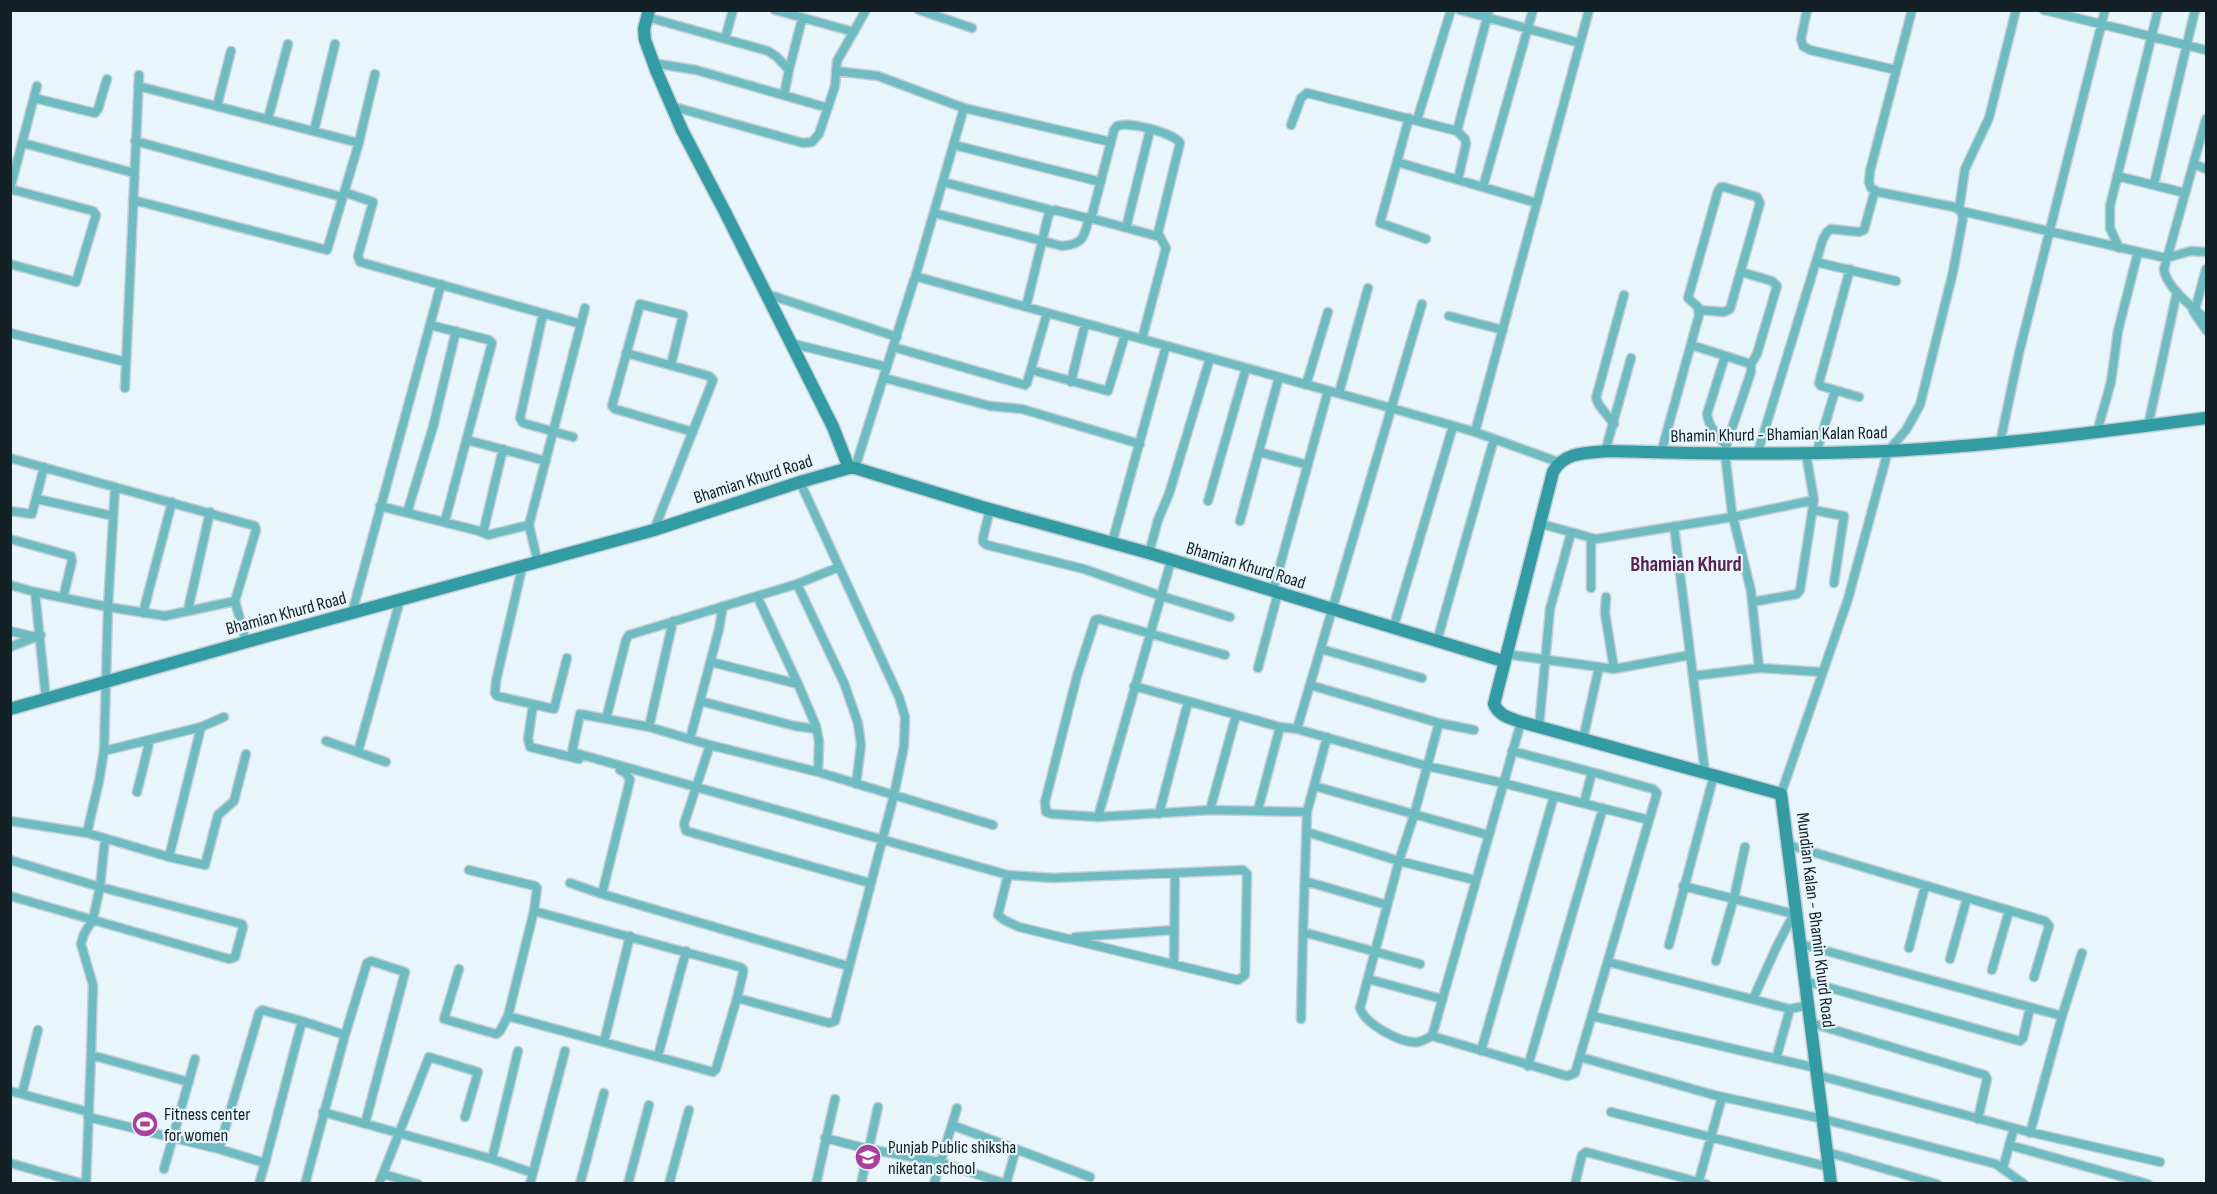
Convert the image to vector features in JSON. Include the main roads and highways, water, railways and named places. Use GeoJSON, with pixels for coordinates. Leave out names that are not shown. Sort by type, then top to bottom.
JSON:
{"type":"FeatureCollection","features":[{"type":"Feature","properties":{"kind":"place","name":"Fitness center for women"},"geometry":{"type":"Point","coordinates":[145,1124]}},
{"type":"Feature","properties":{"kind":"place","name":"Punjab Public shiksha niketan school"},"geometry":{"type":"Point","coordinates":[868,1157]}},
{"type":"Feature","properties":{"kind":"district","name":"Bhamian Khurd"},"geometry":{"type":"Point","coordinates":[1686,564]}}]}
